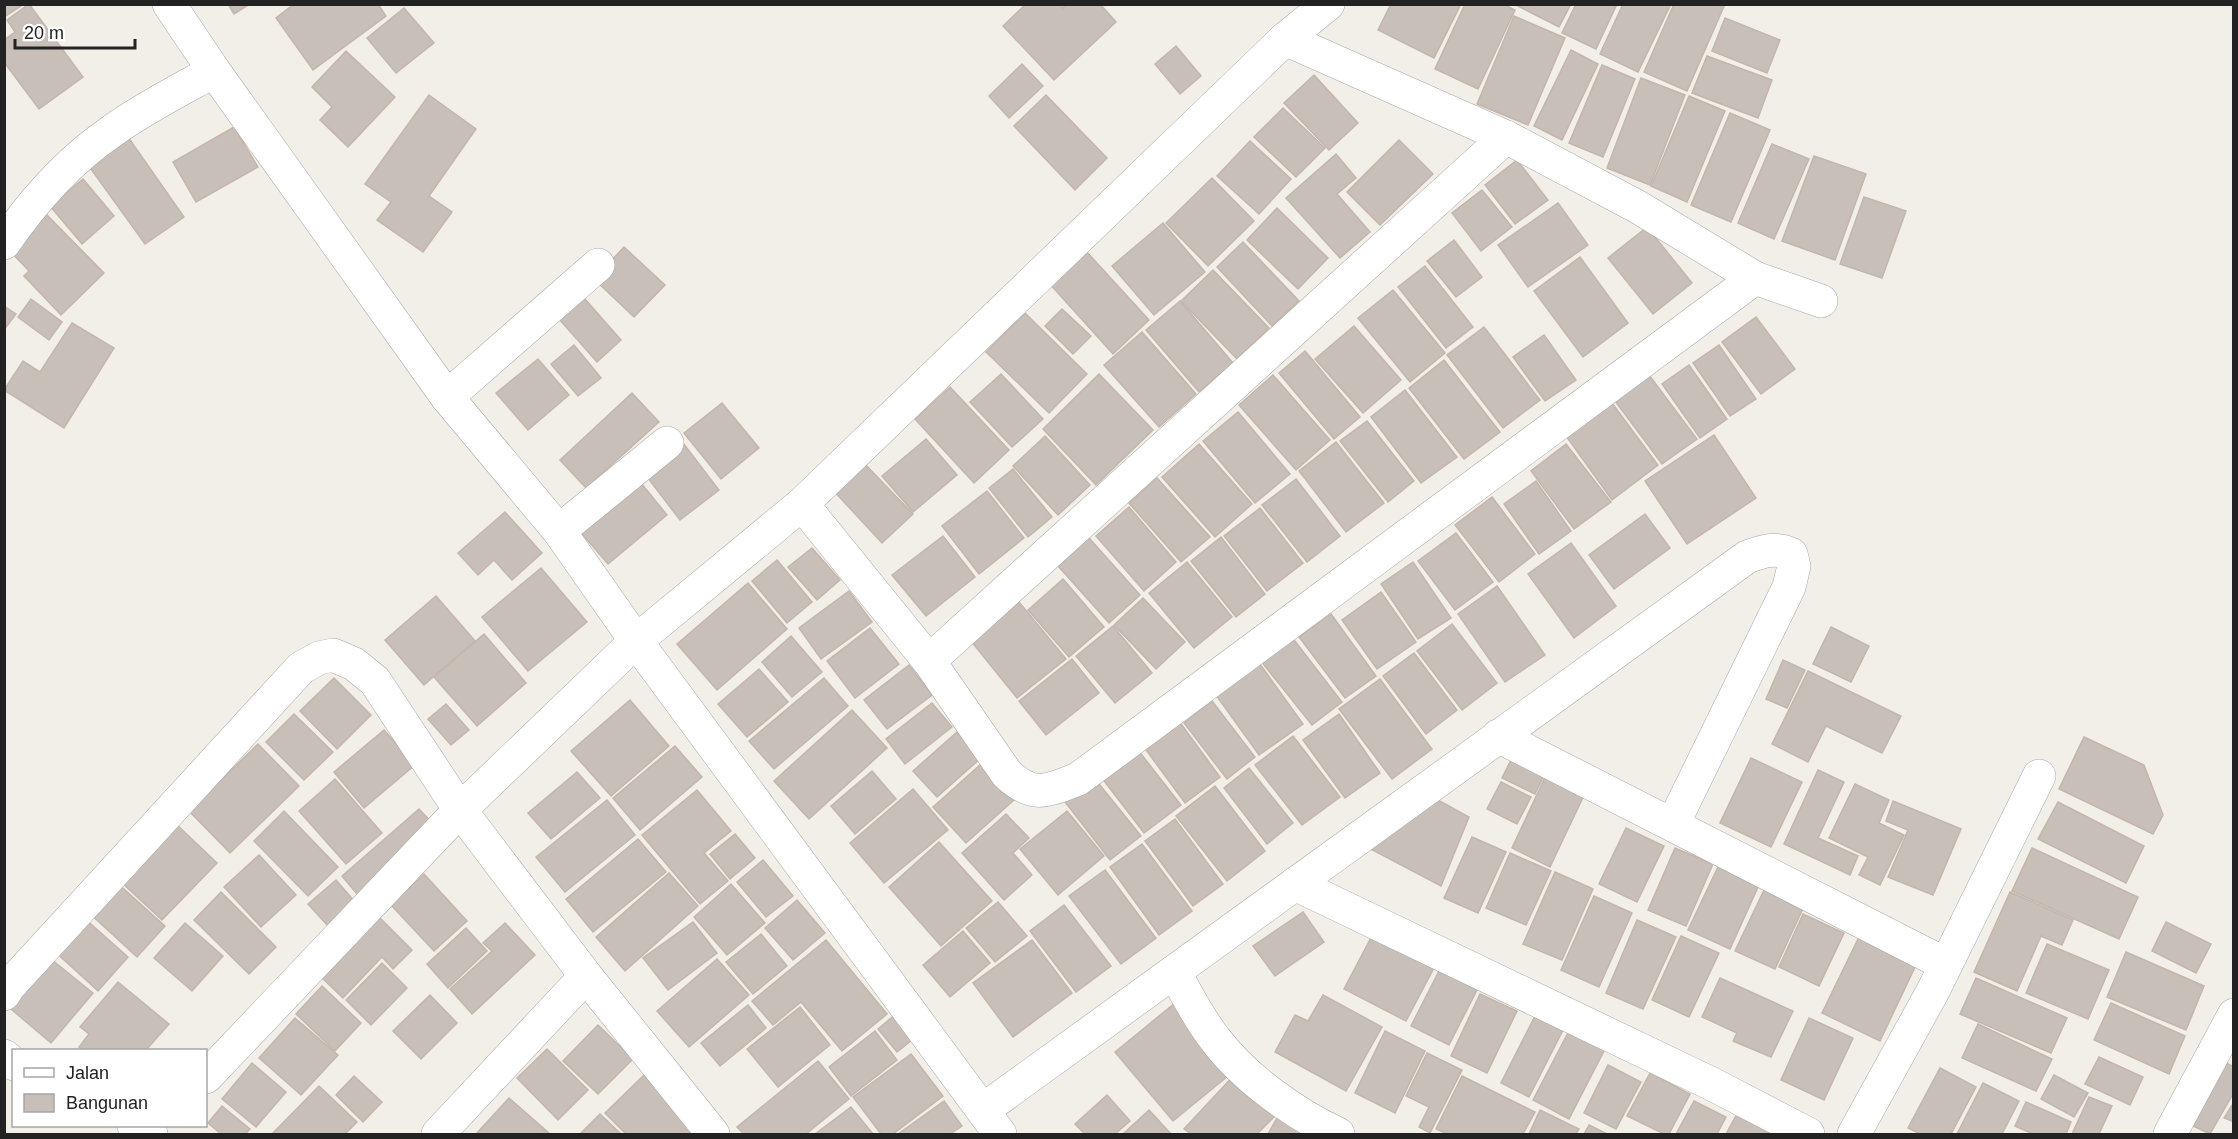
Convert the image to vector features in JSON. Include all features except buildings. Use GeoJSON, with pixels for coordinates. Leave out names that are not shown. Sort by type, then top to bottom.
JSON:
{"type":"FeatureCollection","features":[{"type":"Feature","properties":{"kind":"street"},"geometry":{"type":"LineString","coordinates":[[170,4],[214,71],[447,397],[559,531],[636,641],[992,1122],[1174,972],[1498,736],[1747,557],[1764,550],[1781,549],[1791,554],[1794,566],[1789,587],[1673,824]]}},
{"type":"Feature","properties":{"kind":"street"},"geometry":{"type":"LineString","coordinates":[[207,1076],[460,810],[636,641],[802,504],[1285,39],[1328,4]]}},
{"type":"Feature","properties":{"kind":"street"},"geometry":{"type":"LineString","coordinates":[[1285,39],[1506,137],[1638,207],[1755,278],[1821,301]]}},
{"type":"Feature","properties":{"kind":"street"},"geometry":{"type":"LineString","coordinates":[[4,243],[42,195],[82,153],[135,115],[214,71]]}},
{"type":"Feature","properties":{"kind":"street"},"geometry":{"type":"LineString","coordinates":[[929,661],[1506,137]]}},
{"type":"Feature","properties":{"kind":"street"},"geometry":{"type":"LineString","coordinates":[[447,397],[598,265]]}},
{"type":"Feature","properties":{"kind":"street"},"geometry":{"type":"LineString","coordinates":[[802,504],[929,661],[1007,774],[1021,786],[1032,790],[1049,790],[1078,779],[1755,278]]}},
{"type":"Feature","properties":{"kind":"street"},"geometry":{"type":"LineString","coordinates":[[559,531],[667,443]]}},
{"type":"Feature","properties":{"kind":"street"},"geometry":{"type":"LineString","coordinates":[[4,994],[301,668],[319,658],[333,655],[354,664],[375,681],[460,810],[586,976],[713,1134]]}},
{"type":"Feature","properties":{"kind":"street"},"geometry":{"type":"LineString","coordinates":[[1498,736],[1945,964]]}},
{"type":"Feature","properties":{"kind":"street"},"geometry":{"type":"LineString","coordinates":[[1854,1134],[1933,991],[2039,776]]}},
{"type":"Feature","properties":{"kind":"street"},"geometry":{"type":"LineString","coordinates":[[1295,884],[1712,1084],[1808,1134]]}},
{"type":"Feature","properties":{"kind":"street"},"geometry":{"type":"LineString","coordinates":[[1174,972],[1214,1039],[1237,1064],[1316,1124],[1338,1134]]}},
{"type":"Feature","properties":{"kind":"street"},"geometry":{"type":"LineString","coordinates":[[438,1134],[586,976]]}},
{"type":"Feature","properties":{"kind":"street"},"geometry":{"type":"LineString","coordinates":[[2170,1134],[2234,1015]]}}]}
